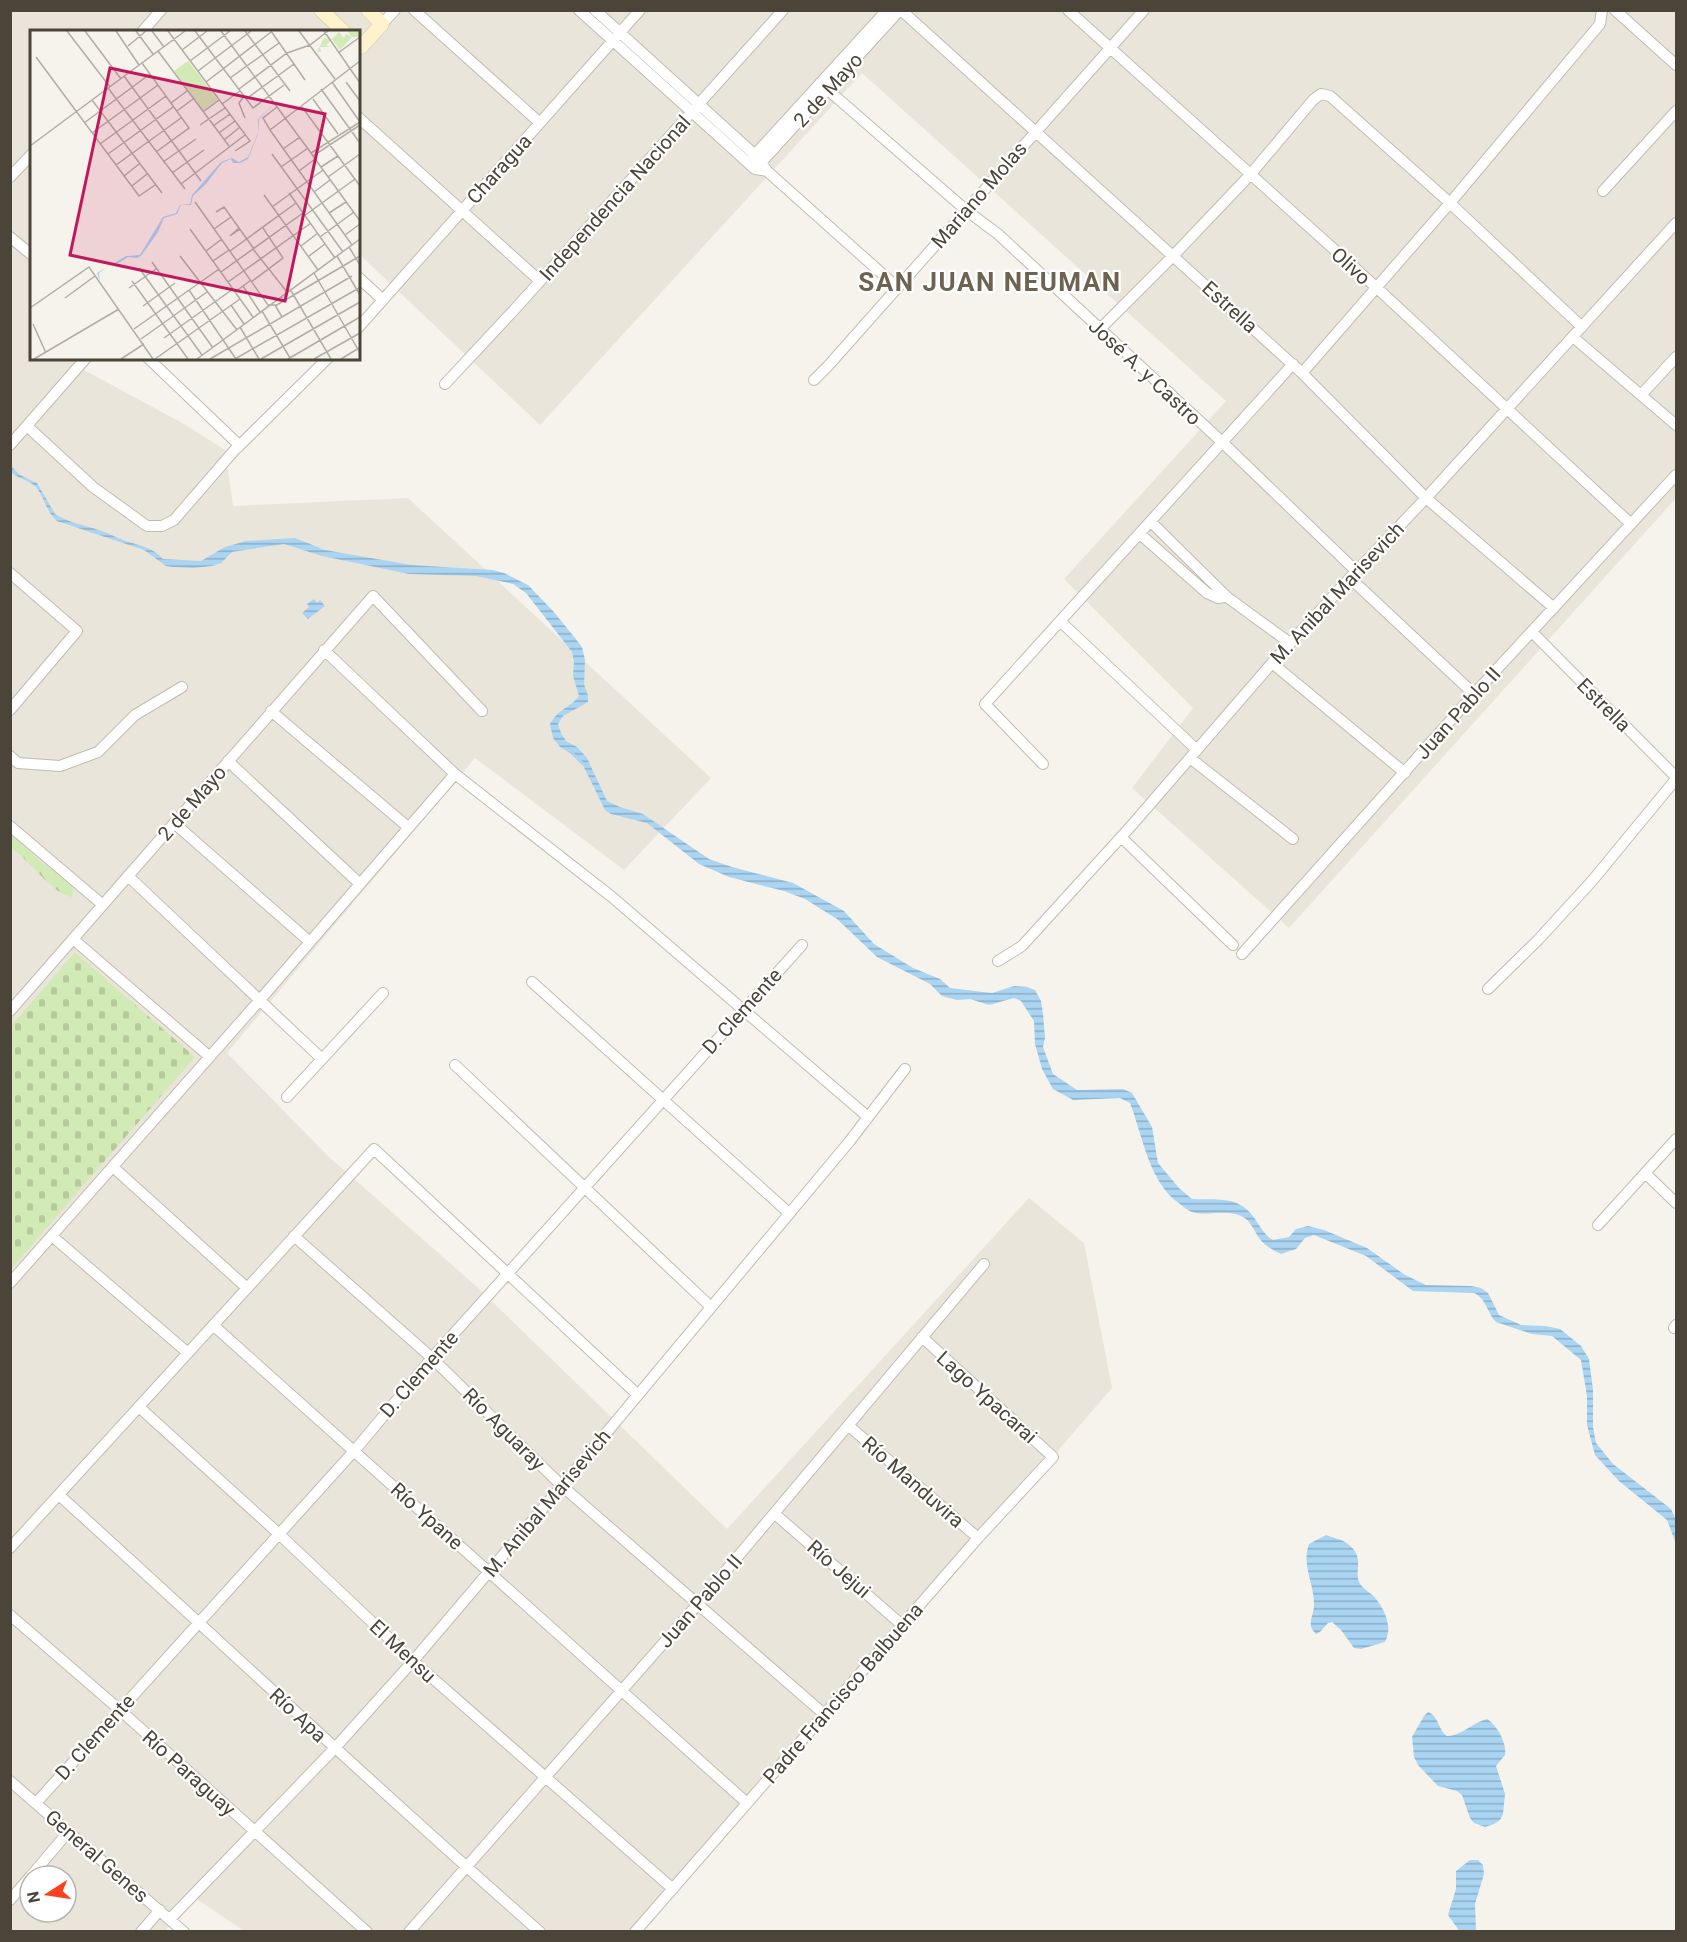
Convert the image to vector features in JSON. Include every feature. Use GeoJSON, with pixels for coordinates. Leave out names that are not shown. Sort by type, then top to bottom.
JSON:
{"type":"FeatureCollection","features":[{"type":"Feature","properties":{"kind":"main road"},"geometry":{"type":"LineString","coordinates":[[321,10],[342,30]]}},
{"type":"Feature","properties":{"kind":"main road"},"geometry":{"type":"LineString","coordinates":[[360,46],[382,24],[368,10]]}},
{"type":"Feature","properties":{"kind":"street"},"geometry":{"type":"LineString","coordinates":[[144,30],[161,10]]}},
{"type":"Feature","properties":{"kind":"street"},"geometry":{"type":"LineString","coordinates":[[382,24],[395,10]]}},
{"type":"Feature","properties":{"kind":"street"},"geometry":{"type":"LineString","coordinates":[[414,10],[540,123]]}},
{"type":"Feature","properties":{"kind":"street"},"geometry":{"type":"LineString","coordinates":[[579,10],[617,37],[898,288]]}},
{"type":"Feature","properties":{"kind":"street"},"geometry":{"type":"LineString","coordinates":[[595,10],[617,37]]}},
{"type":"Feature","properties":{"kind":"street","name":"Charagua"},"geometry":{"type":"LineString","coordinates":[[360,326],[640,10]]}},
{"type":"Feature","properties":{"kind":"street","name":"Independencia Nacional"},"geometry":{"type":"LineString","coordinates":[[445,384],[783,10]]}},
{"type":"Feature","properties":{"kind":"street","name":"2 de Mayo"},"geometry":{"type":"LineString","coordinates":[[757,164],[887,10]]}},
{"type":"Feature","properties":{"kind":"street","name":"2 de Mayo"},"geometry":{"type":"LineString","coordinates":[[824,87],[901,10]]}},
{"type":"Feature","properties":{"kind":"street","name":"Estrella"},"geometry":{"type":"LineString","coordinates":[[901,10],[1293,364],[1426,498],[1554,608]]}},
{"type":"Feature","properties":{"kind":"street","name":"Olivo"},"geometry":{"type":"LineString","coordinates":[[1068,10],[1377,288],[1505,410],[1631,524]]}},
{"type":"Feature","properties":{"kind":"street","name":"Mariano Molas"},"geometry":{"type":"LineString","coordinates":[[814,380],[1144,10]]}},
{"type":"Feature","properties":{"kind":"street"},"geometry":{"type":"LineString","coordinates":[[1302,373],[1450,203],[1600,24],[1602,10]]}},
{"type":"Feature","properties":{"kind":"street"},"geometry":{"type":"LineString","coordinates":[[1615,10],[1677,65]]}},
{"type":"Feature","properties":{"kind":"street","name":"José A. y Castro"},"geometry":{"type":"LineString","coordinates":[[824,87],[967,211],[1006,241],[1222,442],[1474,694]]}},
{"type":"Feature","properties":{"kind":"street"},"geometry":{"type":"LineString","coordinates":[[1099,330],[1250,175],[1313,100],[1321,94],[1330,96],[1450,203],[1582,327]]}},
{"type":"Feature","properties":{"kind":"street"},"geometry":{"type":"LineString","coordinates":[[1603,191],[1677,111]]}},
{"type":"Feature","properties":{"kind":"street"},"geometry":{"type":"LineString","coordinates":[[360,119],[540,281]]}},
{"type":"Feature","properties":{"kind":"street"},"geometry":{"type":"LineString","coordinates":[[10,177],[30,156]]}},
{"type":"Feature","properties":{"kind":"street","name":"M. Anibal Marisevich"},"geometry":{"type":"LineString","coordinates":[[998,961],[1022,946],[1121,837],[1272,663],[1677,223]]}},
{"type":"Feature","properties":{"kind":"street"},"geometry":{"type":"LineString","coordinates":[[10,237],[30,253]]}},
{"type":"Feature","properties":{"kind":"street"},"geometry":{"type":"LineString","coordinates":[[360,279],[383,300]]}},
{"type":"Feature","properties":{"kind":"street"},"geometry":{"type":"LineString","coordinates":[[1573,337],[1677,425]]}},
{"type":"Feature","properties":{"kind":"street"},"geometry":{"type":"LineString","coordinates":[[1641,395],[1677,357]]}},
{"type":"Feature","properties":{"kind":"street"},"geometry":{"type":"LineString","coordinates":[[12,444],[84,360]]}},
{"type":"Feature","properties":{"kind":"street"},"geometry":{"type":"LineString","coordinates":[[150,360],[239,445],[237,448]]}},
{"type":"Feature","properties":{"kind":"street"},"geometry":{"type":"LineString","coordinates":[[27,426],[93,487],[147,526],[162,526],[174,520],[237,448],[326,360]]}},
{"type":"Feature","properties":{"kind":"street"},"geometry":{"type":"LineString","coordinates":[[1042,764],[985,704],[1293,364]]}},
{"type":"Feature","properties":{"kind":"street","name":"Juan Pablo II"},"geometry":{"type":"LineString","coordinates":[[1242,954],[1474,694],[1677,474]]}},
{"type":"Feature","properties":{"kind":"street"},"geometry":{"type":"LineString","coordinates":[[1151,522],[1227,597],[1290,644]]}},
{"type":"Feature","properties":{"kind":"street"},"geometry":{"type":"LineString","coordinates":[[1140,534],[1207,594],[1218,598],[1227,597]]}},
{"type":"Feature","properties":{"kind":"street"},"geometry":{"type":"LineString","coordinates":[[10,573],[77,631],[12,707]]}},
{"type":"Feature","properties":{"kind":"street","name":"2 de Mayo"},"geometry":{"type":"LineString","coordinates":[[10,1011],[373,596],[482,711]]}},
{"type":"Feature","properties":{"kind":"street"},"geometry":{"type":"LineString","coordinates":[[1060,621],[1193,754],[1293,839]]}},
{"type":"Feature","properties":{"kind":"street","name":"Estrella"},"geometry":{"type":"LineString","coordinates":[[1532,632],[1677,778]]}},
{"type":"Feature","properties":{"kind":"street"},"geometry":{"type":"LineString","coordinates":[[324,650],[455,774],[612,897],[868,1117]]}},
{"type":"Feature","properties":{"kind":"street"},"geometry":{"type":"LineString","coordinates":[[1272,663],[1405,773]]}},
{"type":"Feature","properties":{"kind":"street"},"geometry":{"type":"LineString","coordinates":[[10,756],[18,763],[60,766],[98,752],[135,715],[182,687]]}},
{"type":"Feature","properties":{"kind":"street"},"geometry":{"type":"LineString","coordinates":[[271,711],[408,827]]}},
{"type":"Feature","properties":{"kind":"street"},"geometry":{"type":"LineString","coordinates":[[228,761],[359,883]]}},
{"type":"Feature","properties":{"kind":"street"},"geometry":{"type":"LineString","coordinates":[[10,1283],[260,1001],[455,774]]}},
{"type":"Feature","properties":{"kind":"street"},"geometry":{"type":"LineString","coordinates":[[1488,989],[1538,940],[1592,881],[1677,778]]}},
{"type":"Feature","properties":{"kind":"street"},"geometry":{"type":"LineString","coordinates":[[174,823],[310,942]]}},
{"type":"Feature","properties":{"kind":"street"},"geometry":{"type":"LineString","coordinates":[[10,826],[103,905]]}},
{"type":"Feature","properties":{"kind":"street"},"geometry":{"type":"LineString","coordinates":[[1121,837],[1233,945]]}},
{"type":"Feature","properties":{"kind":"street"},"geometry":{"type":"LineString","coordinates":[[128,876],[322,1059]]}},
{"type":"Feature","properties":{"kind":"street"},"geometry":{"type":"LineString","coordinates":[[73,939],[210,1057]]}},
{"type":"Feature","properties":{"kind":"street","name":"D. Clemente"},"geometry":{"type":"LineString","coordinates":[[36,1803],[355,1450],[432,1358],[802,945]]}},
{"type":"Feature","properties":{"kind":"street"},"geometry":{"type":"LineString","coordinates":[[532,982],[789,1214]]}},
{"type":"Feature","properties":{"kind":"street"},"geometry":{"type":"LineString","coordinates":[[287,1097],[383,993]]}},
{"type":"Feature","properties":{"kind":"street"},"geometry":{"type":"LineString","coordinates":[[455,1065],[711,1307]]}},
{"type":"Feature","properties":{"kind":"street","name":"M. Anibal Marisevich"},"geometry":{"type":"LineString","coordinates":[[170,1919],[334,1749],[413,1661],[789,1214],[905,1069]]}},
{"type":"Feature","properties":{"kind":"street"},"geometry":{"type":"LineString","coordinates":[[1598,1225],[1677,1139]]}},
{"type":"Feature","properties":{"kind":"street"},"geometry":{"type":"LineString","coordinates":[[10,1548],[374,1149],[638,1395]]}},
{"type":"Feature","properties":{"kind":"street"},"geometry":{"type":"LineString","coordinates":[[113,1167],[248,1288]]}},
{"type":"Feature","properties":{"kind":"street"},"geometry":{"type":"LineString","coordinates":[[1645,1173],[1677,1203]]}},
{"type":"Feature","properties":{"kind":"street"},"geometry":{"type":"LineString","coordinates":[[52,1236],[188,1353]]}},
{"type":"Feature","properties":{"kind":"street","name":"Río Aguaray"},"geometry":{"type":"LineString","coordinates":[[294,1236],[432,1358],[562,1486],[824,1714]]}},
{"type":"Feature","properties":{"kind":"street","name":"Juan Pablo II"},"geometry":{"type":"LineString","coordinates":[[409,1932],[697,1605],[984,1264]]}},
{"type":"Feature","properties":{"kind":"street","name":"Río Ypane"},"geometry":{"type":"LineString","coordinates":[[213,1325],[747,1803]]}},
{"type":"Feature","properties":{"kind":"street","name":"Lago Ypacarai"},"geometry":{"type":"LineString","coordinates":[[921,1337],[1053,1457]]}},
{"type":"Feature","properties":{"kind":"street","name":"El Mensu"},"geometry":{"type":"LineString","coordinates":[[139,1407],[278,1533],[413,1661],[672,1889]]}},
{"type":"Feature","properties":{"kind":"street","name":"Río Manduvira"},"geometry":{"type":"LineString","coordinates":[[849,1426],[978,1538]]}},
{"type":"Feature","properties":{"kind":"street","name":"Padre Francisco Balbuena"},"geometry":{"type":"LineString","coordinates":[[635,1932],[978,1538],[1053,1457]]}},
{"type":"Feature","properties":{"kind":"street","name":"Río Apa"},"geometry":{"type":"LineString","coordinates":[[59,1495],[334,1749],[540,1932]]}},
{"type":"Feature","properties":{"kind":"street","name":"Río Jejui"},"geometry":{"type":"LineString","coordinates":[[775,1514],[902,1625]]}},
{"type":"Feature","properties":{"kind":"street","name":"Río Paraguay"},"geometry":{"type":"LineString","coordinates":[[10,1615],[120,1710],[367,1932]]}},
{"type":"Feature","properties":{"kind":"street","name":"General Genes"},"geometry":{"type":"LineString","coordinates":[[10,1781],[184,1932]]}},
{"type":"Feature","properties":{"kind":"street"},"geometry":{"type":"LineString","coordinates":[[40,1864],[69,1831]]}},
{"type":"Feature","properties":{"kind":"street"},"geometry":{"type":"LineString","coordinates":[[141,1932],[160,1910]]}},
{"type":"Feature","properties":{"kind":"shaded area"},"geometry":{"type":"Polygon","coordinates":[[[11,11],[1676,11],[1676,498],[1289,928],[1132,788],[1193,708],[1064,579],[1226,401],[862,73],[540,425],[360,255],[360,30],[30,30],[30,360],[92,360],[84,370],[186,425],[225,450],[233,506],[408,498],[711,778],[624,870],[475,758],[227,1053],[329,1157],[476,1286],[727,1529],[1029,1198],[1084,1243],[1112,1388],[642,1931],[244,1931],[195,1898],[165,1931],[11,1932],[11,11]]]}},
{"type":"Feature","properties":{"kind":"green space"},"geometry":{"type":"Polygon","coordinates":[[[10,833],[42,863],[69,882],[73,889],[72,897],[57,890],[11,848],[10,833]]]}},
{"type":"Feature","properties":{"kind":"green space"},"geometry":{"type":"Polygon","coordinates":[[[75,952],[195,1057],[11,1269],[11,1026],[75,952]]]}},
{"type":"Feature","properties":{"kind":"water"},"geometry":{"type":"Polygon","coordinates":[[[11,466],[20,475],[37,483],[55,514],[71,522],[146,547],[163,559],[201,561],[225,547],[246,541],[295,538],[325,550],[411,565],[493,570],[528,585],[582,647],[585,660],[584,684],[588,702],[563,716],[558,724],[566,741],[577,747],[587,758],[607,801],[643,814],[709,859],[793,883],[844,911],[874,944],[913,968],[940,979],[950,988],[992,993],[1014,986],[1035,990],[1041,1001],[1043,1014],[1045,1038],[1043,1047],[1053,1074],[1077,1090],[1123,1089],[1132,1093],[1152,1127],[1158,1163],[1179,1188],[1192,1199],[1219,1199],[1235,1202],[1249,1211],[1273,1240],[1289,1237],[1296,1229],[1308,1226],[1324,1230],[1367,1248],[1405,1275],[1426,1285],[1481,1288],[1488,1293],[1499,1315],[1521,1325],[1560,1329],[1581,1346],[1589,1359],[1596,1443],[1613,1464],[1671,1509],[1676,1520],[1676,1544],[1667,1520],[1619,1481],[1595,1455],[1587,1425],[1587,1396],[1581,1360],[1552,1336],[1532,1334],[1496,1322],[1482,1299],[1474,1293],[1413,1291],[1366,1256],[1314,1235],[1305,1238],[1296,1249],[1281,1254],[1264,1243],[1248,1221],[1240,1215],[1189,1211],[1169,1195],[1154,1172],[1130,1103],[1120,1098],[1073,1100],[1053,1089],[1042,1069],[1035,1044],[1034,1021],[1021,1001],[1014,998],[989,1005],[970,999],[957,1000],[942,996],[930,984],[877,957],[837,919],[805,899],[784,891],[729,877],[699,864],[647,823],[611,814],[605,810],[580,759],[560,747],[553,738],[550,724],[579,696],[573,676],[572,652],[526,593],[513,584],[476,576],[409,574],[322,556],[284,544],[232,552],[221,563],[212,566],[193,568],[166,566],[144,550],[57,521],[36,487],[11,472],[11,466]]]}},
{"type":"Feature","properties":{"kind":"water"},"geometry":{"type":"Polygon","coordinates":[[[314,599],[317,603],[320,600],[325,606],[308,619],[302,613],[309,607],[307,604],[314,599]]]}},
{"type":"Feature","properties":{"kind":"water"},"geometry":{"type":"Polygon","coordinates":[[[1326,1535],[1345,1542],[1356,1554],[1359,1582],[1376,1599],[1387,1619],[1388,1631],[1385,1642],[1361,1649],[1354,1648],[1332,1622],[1316,1634],[1313,1631],[1311,1621],[1314,1599],[1307,1567],[1307,1552],[1309,1544],[1326,1535]]]}},
{"type":"Feature","properties":{"kind":"water"},"geometry":{"type":"Polygon","coordinates":[[[1428,1712],[1432,1714],[1447,1736],[1457,1734],[1487,1719],[1500,1735],[1505,1755],[1496,1766],[1505,1794],[1503,1814],[1494,1824],[1485,1827],[1474,1823],[1462,1795],[1457,1791],[1438,1786],[1418,1765],[1414,1757],[1412,1737],[1428,1712]]]}},
{"type":"Feature","properties":{"kind":"water"},"geometry":{"type":"Polygon","coordinates":[[[1470,1860],[1478,1860],[1483,1865],[1484,1874],[1475,1904],[1476,1931],[1457,1931],[1458,1929],[1448,1915],[1456,1889],[1456,1871],[1470,1860]]]}},
{"type":"Feature","properties":{"kind":"waterway"},"geometry":{"type":"LineString","coordinates":[[573,754],[583,764]]}},
{"type":"Feature","properties":{"kind":"district","name":"SAN JUAN NEUMAN"},"geometry":{"type":"Point","coordinates":[990,282]}}]}
